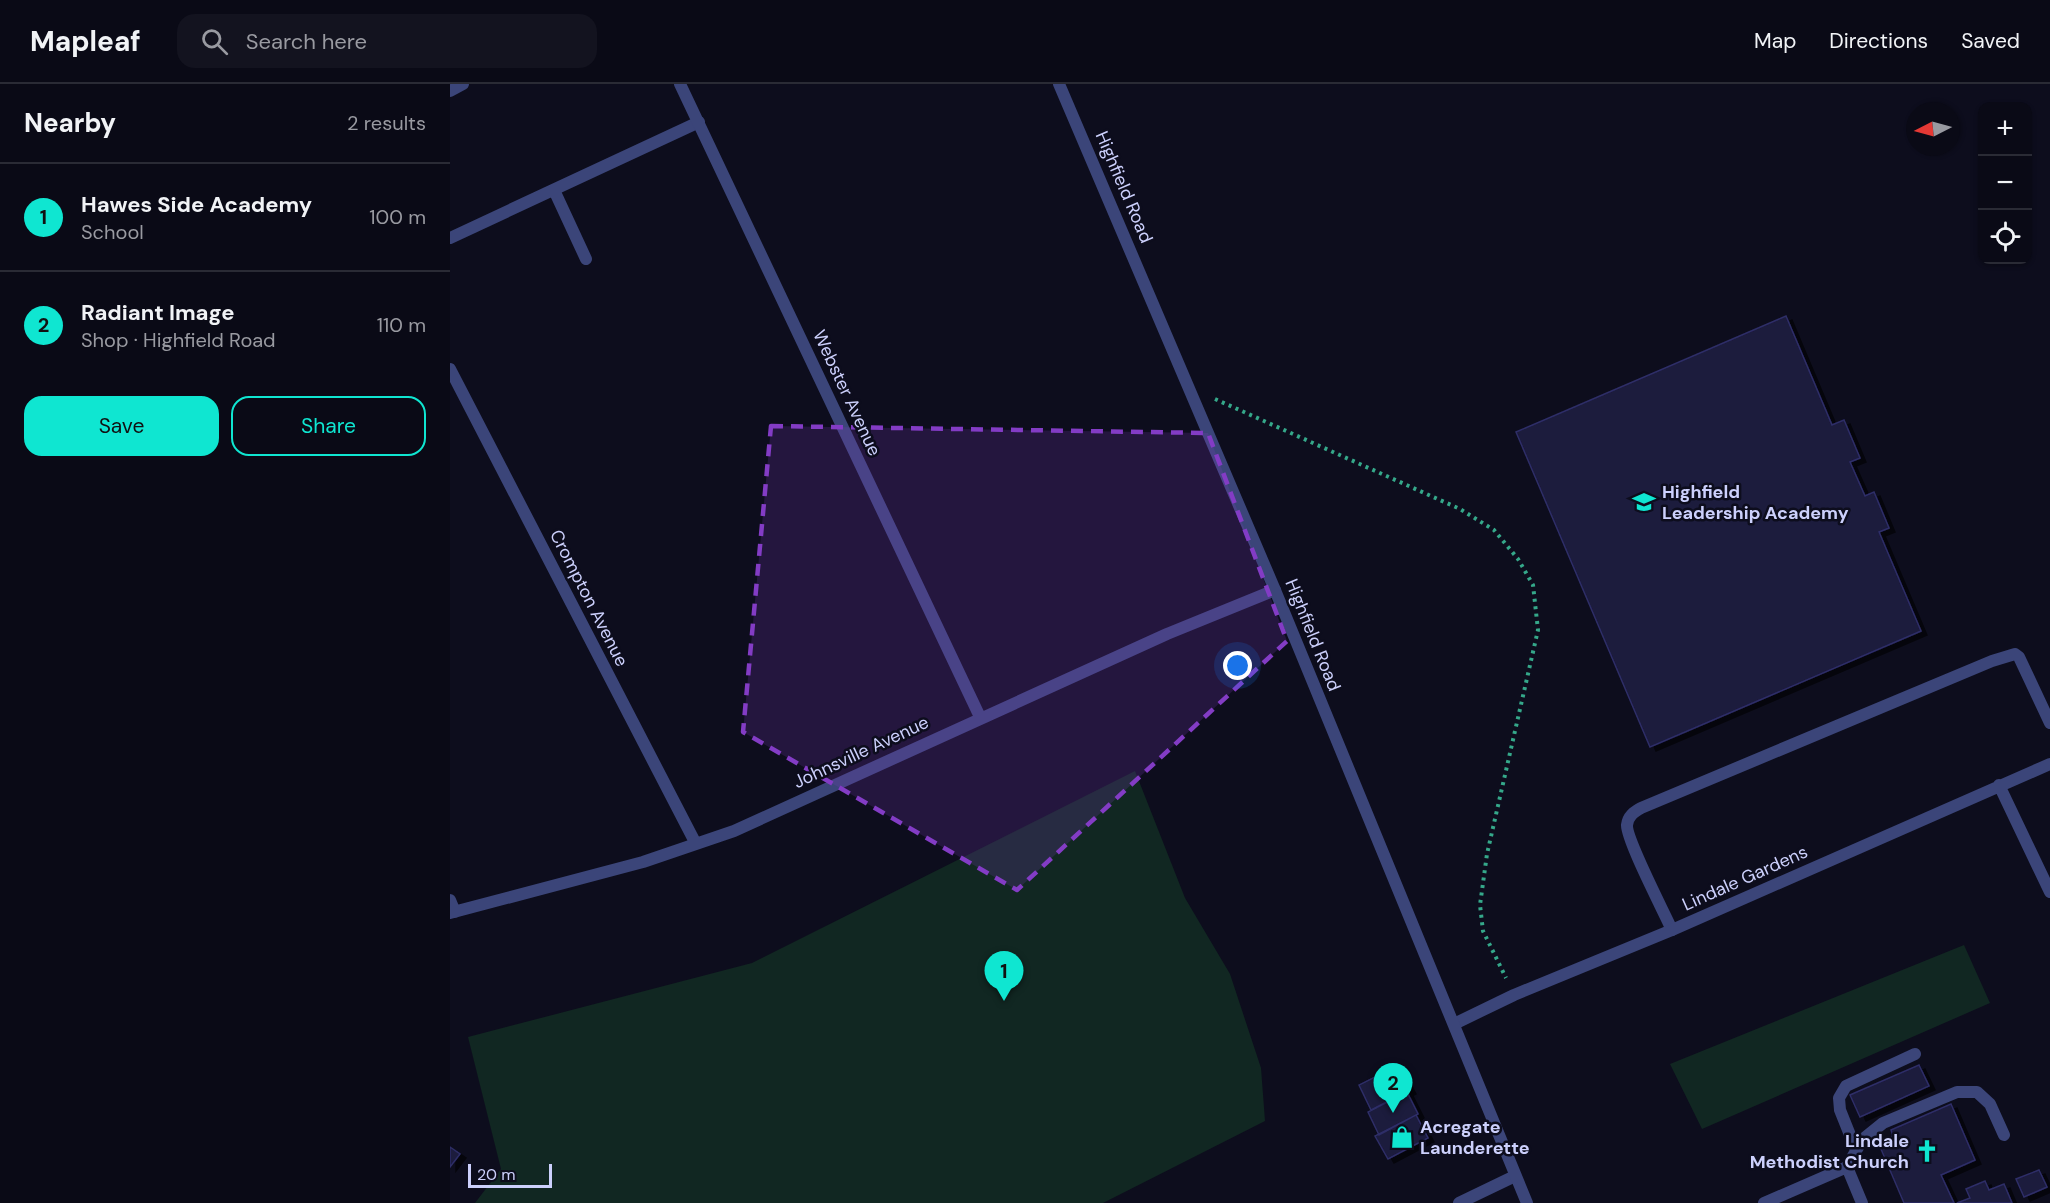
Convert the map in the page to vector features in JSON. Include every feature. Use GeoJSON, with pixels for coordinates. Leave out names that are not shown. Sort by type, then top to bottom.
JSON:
{"type":"FeatureCollection","features":[{"type":"Feature","properties":{"kind":"street","name":"Webster Avenue"},"geometry":{"type":"LineString","coordinates":[[680,84],[980,717]]}},
{"type":"Feature","properties":{"kind":"street","name":"Highfield Road"},"geometry":{"type":"LineString","coordinates":[[1059,84],[1191,389],[1527,1203]]}},
{"type":"Feature","properties":{"kind":"street"},"geometry":{"type":"LineString","coordinates":[[450,238],[699,122]]}},
{"type":"Feature","properties":{"kind":"street"},"geometry":{"type":"LineString","coordinates":[[554,190],[586,259]]}},
{"type":"Feature","properties":{"kind":"street","name":"Crompton Avenue"},"geometry":{"type":"LineString","coordinates":[[450,369],[696,844]]}},
{"type":"Feature","properties":{"kind":"street","name":"Johnsville Avenue"},"geometry":{"type":"LineString","coordinates":[[452,908],[643,862],[745,826],[980,717],[1167,634],[1275,590]]}},
{"type":"Feature","properties":{"kind":"street"},"geometry":{"type":"LineString","coordinates":[[1672,930],[1637,855],[1627,826],[1630,815],[1641,808],[2015,654],[2019,657],[2050,723]]}},
{"type":"Feature","properties":{"kind":"street","name":"Lindale Gardens"},"geometry":{"type":"LineString","coordinates":[[1454,1024],[1514,995],[1672,930],[2050,764]]}},
{"type":"Feature","properties":{"kind":"street"},"geometry":{"type":"LineString","coordinates":[[1999,785],[2050,892]]}},
{"type":"Feature","properties":{"kind":"street"},"geometry":{"type":"LineString","coordinates":[[1856,1150],[1840,1110],[1839,1098],[1846,1086],[1915,1054]]}},
{"type":"Feature","properties":{"kind":"street"},"geometry":{"type":"LineString","coordinates":[[1764,1203],[1847,1167],[1862,1140],[1883,1123],[1957,1092],[1977,1092],[1990,1104],[2004,1136]]}},
{"type":"Feature","properties":{"kind":"street"},"geometry":{"type":"LineString","coordinates":[[1847,1167],[1862,1203]]}},
{"type":"Feature","properties":{"kind":"street"},"geometry":{"type":"LineString","coordinates":[[1459,1203],[1515,1176]]}},
{"type":"Feature","properties":{"kind":"path"},"geometry":{"type":"LineString","coordinates":[[1191,389],[1461,509],[1494,530],[1518,559],[1533,585],[1538,630],[1487,854],[1480,905],[1483,931],[1514,995]]}},
{"type":"Feature","properties":{"kind":"highlighted area"},"geometry":{"type":"Polygon","coordinates":[[[771,426],[1208,433],[1287,641],[1017,890],[743,732],[771,426]]]}},
{"type":"Feature","properties":{"kind":"green space"},"geometry":{"type":"Polygon","coordinates":[[[1135,771],[1185,898],[1230,974],[1261,1068],[1265,1121],[1103,1203],[475,1203],[501,1169],[468,1037],[752,963],[1135,771]]]}},
{"type":"Feature","properties":{"kind":"green space"},"geometry":{"type":"Polygon","coordinates":[[[1964,945],[1990,1003],[1702,1129],[1670,1064],[1964,945]]]}},
{"type":"Feature","properties":{"kind":"building","name":"Highfield Leadership Academy"},"geometry":{"type":"Polygon","coordinates":[[[1786,316],[1832,425],[1844,420],[1860,458],[1850,462],[1865,496],[1874,492],[1889,528],[1879,532],[1921,631],[1650,747],[1516,432],[1786,316]]]}},
{"type":"Feature","properties":{"kind":"building"},"geometry":{"type":"Polygon","coordinates":[[[1919,1065],[1929,1086],[1860,1117],[1850,1095],[1919,1065]]]}},
{"type":"Feature","properties":{"kind":"building"},"geometry":{"type":"Polygon","coordinates":[[[1397,1066],[1410,1090],[1371,1110],[1359,1085],[1397,1066]]]}},
{"type":"Feature","properties":{"kind":"building"},"geometry":{"type":"Polygon","coordinates":[[[1407,1092],[1418,1114],[1379,1135],[1368,1112],[1407,1092]]]}},
{"type":"Feature","properties":{"kind":"building","name":"Lindale Methodist Church"},"geometry":{"type":"Polygon","coordinates":[[[1951,1104],[1975,1160],[1941,1175],[1954,1203],[1904,1203],[1878,1142],[1893,1136],[1891,1130],[1951,1104]]]}},
{"type":"Feature","properties":{"kind":"building","name":"Acregate Launderette"},"geometry":{"type":"Polygon","coordinates":[[[1416,1115],[1428,1138],[1388,1159],[1375,1136],[1416,1115]]]}},
{"type":"Feature","properties":{"kind":"building"},"geometry":{"type":"Polygon","coordinates":[[[450,1147],[460,1154],[450,1167],[450,1147]]]}},
{"type":"Feature","properties":{"kind":"building"},"geometry":{"type":"Polygon","coordinates":[[[2039,1170],[2047,1187],[2024,1197],[2016,1179],[2039,1170]]]}},
{"type":"Feature","properties":{"kind":"building"},"geometry":{"type":"Polygon","coordinates":[[[1985,1181],[1989,1190],[2004,1184],[2012,1203],[1957,1203],[1970,1198],[1966,1189],[1985,1181]]]}},
{"type":"Feature","properties":{"kind":"place","name":"Highfield Leadership Academy"},"geometry":{"type":"Point","coordinates":[1644,502]}},
{"type":"Feature","properties":{"kind":"place","name":"Hawes Side Academy"},"geometry":{"type":"Point","coordinates":[1004,1001]}},
{"type":"Feature","properties":{"kind":"place","name":"Radiant Image"},"geometry":{"type":"Point","coordinates":[1393,1113]}},
{"type":"Feature","properties":{"kind":"place","name":"Acregate Launderette"},"geometry":{"type":"Point","coordinates":[1402,1137]}},
{"type":"Feature","properties":{"kind":"place","name":"Lindale Methodist Church"},"geometry":{"type":"Point","coordinates":[1927,1151]}}]}
